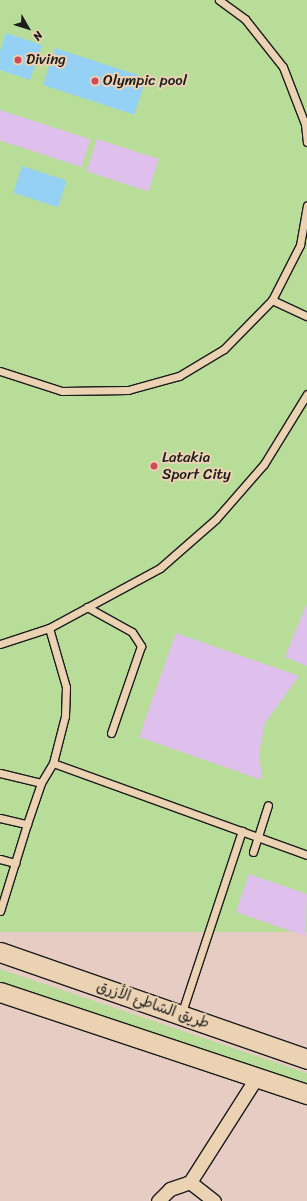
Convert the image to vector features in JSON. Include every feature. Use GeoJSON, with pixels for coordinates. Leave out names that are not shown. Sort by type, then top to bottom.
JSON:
{"type":"FeatureCollection","features":[{"type":"Feature","properties":{"kind":"main road","name":"طريق الشاطئ الأزرق"},"geometry":{"type":"LineString","coordinates":[[0,952],[307,1059]]}},
{"type":"Feature","properties":{"kind":"main road"},"geometry":{"type":"LineString","coordinates":[[0,992],[307,1094]]}},
{"type":"Feature","properties":{"kind":"street"},"geometry":{"type":"LineString","coordinates":[[158,1201],[170,1189],[190,1182],[257,1078]]}},
{"type":"Feature","properties":{"kind":"street"},"geometry":{"type":"LineString","coordinates":[[190,1182],[214,1201]]}},
{"type":"Feature","properties":{"kind":"lane"},"geometry":{"type":"LineString","coordinates":[[218,0],[245,19],[283,67],[305,124],[307,142]]}},
{"type":"Feature","properties":{"kind":"lane"},"geometry":{"type":"LineString","coordinates":[[0,371],[62,390],[128,390],[179,376],[224,350],[272,300],[300,245],[307,206]]}},
{"type":"Feature","properties":{"kind":"lane"},"geometry":{"type":"LineString","coordinates":[[272,300],[307,316]]}},
{"type":"Feature","properties":{"kind":"lane"},"geometry":{"type":"LineString","coordinates":[[0,644],[49,628],[160,568],[216,519],[264,464],[307,394]]}},
{"type":"Feature","properties":{"kind":"lane"},"geometry":{"type":"LineString","coordinates":[[87,607],[132,632],[141,646],[110,733]]}},
{"type":"Feature","properties":{"kind":"lane"},"geometry":{"type":"LineString","coordinates":[[0,910],[40,783],[53,763],[65,716],[66,686],[49,628]]}},
{"type":"Feature","properties":{"kind":"lane"},"geometry":{"type":"LineString","coordinates":[[53,763],[242,830],[307,855]]}},
{"type":"Feature","properties":{"kind":"lane"},"geometry":{"type":"LineString","coordinates":[[0,773],[40,783]]}},
{"type":"Feature","properties":{"kind":"lane"},"geometry":{"type":"LineString","coordinates":[[254,852],[268,805]]}},
{"type":"Feature","properties":{"kind":"lane"},"geometry":{"type":"LineString","coordinates":[[0,818],[27,824]]}},
{"type":"Feature","properties":{"kind":"lane"},"geometry":{"type":"LineString","coordinates":[[181,1015],[242,830]]}},
{"type":"Feature","properties":{"kind":"lane"},"geometry":{"type":"LineString","coordinates":[[0,859],[15,863]]}},
{"type":"Feature","properties":{"kind":"green space","name":"Latakia Sport City"},"geometry":{"type":"Polygon","coordinates":[[[0,0],[307,0],[307,932],[0,932],[0,0]]]}},
{"type":"Feature","properties":{"kind":"green space"},"geometry":{"type":"Polygon","coordinates":[[[0,969],[307,1073],[307,1084],[0,983],[0,969]]]}},
{"type":"Feature","properties":{"kind":"water","name":"Diving"},"geometry":{"type":"Polygon","coordinates":[[[6,33],[42,45],[30,80],[0,70],[0,51],[6,33]]]}},
{"type":"Feature","properties":{"kind":"water","name":"Olympic pool"},"geometry":{"type":"Polygon","coordinates":[[[55,48],[146,78],[134,115],[43,85],[55,48]]]}},
{"type":"Feature","properties":{"kind":"water"},"geometry":{"type":"Polygon","coordinates":[[[22,166],[67,181],[58,207],[13,193],[22,166]]]}},
{"type":"Feature","properties":{"kind":"building"},"geometry":{"type":"Polygon","coordinates":[[[0,110],[90,139],[81,167],[0,140],[0,110]]]}},
{"type":"Feature","properties":{"kind":"building"},"geometry":{"type":"Polygon","coordinates":[[[97,139],[159,159],[148,191],[86,171],[97,139]]]}},
{"type":"Feature","properties":{"kind":"building"},"geometry":{"type":"Polygon","coordinates":[[[307,603],[307,666],[285,657],[307,603]]]}},
{"type":"Feature","properties":{"kind":"building"},"geometry":{"type":"Polygon","coordinates":[[[176,633],[299,676],[265,723],[259,753],[262,780],[139,737],[176,633]]]}},
{"type":"Feature","properties":{"kind":"building"},"geometry":{"type":"Polygon","coordinates":[[[249,874],[307,894],[305,936],[236,912],[249,874]]]}},
{"type":"Feature","properties":{"kind":"place","name":"Diving"},"geometry":{"type":"Point","coordinates":[18,60]}},
{"type":"Feature","properties":{"kind":"place","name":"Olympic pool"},"geometry":{"type":"Point","coordinates":[95,81]}},
{"type":"Feature","properties":{"kind":"place","name":"Latakia Sport City"},"geometry":{"type":"Point","coordinates":[154,466]}}]}
